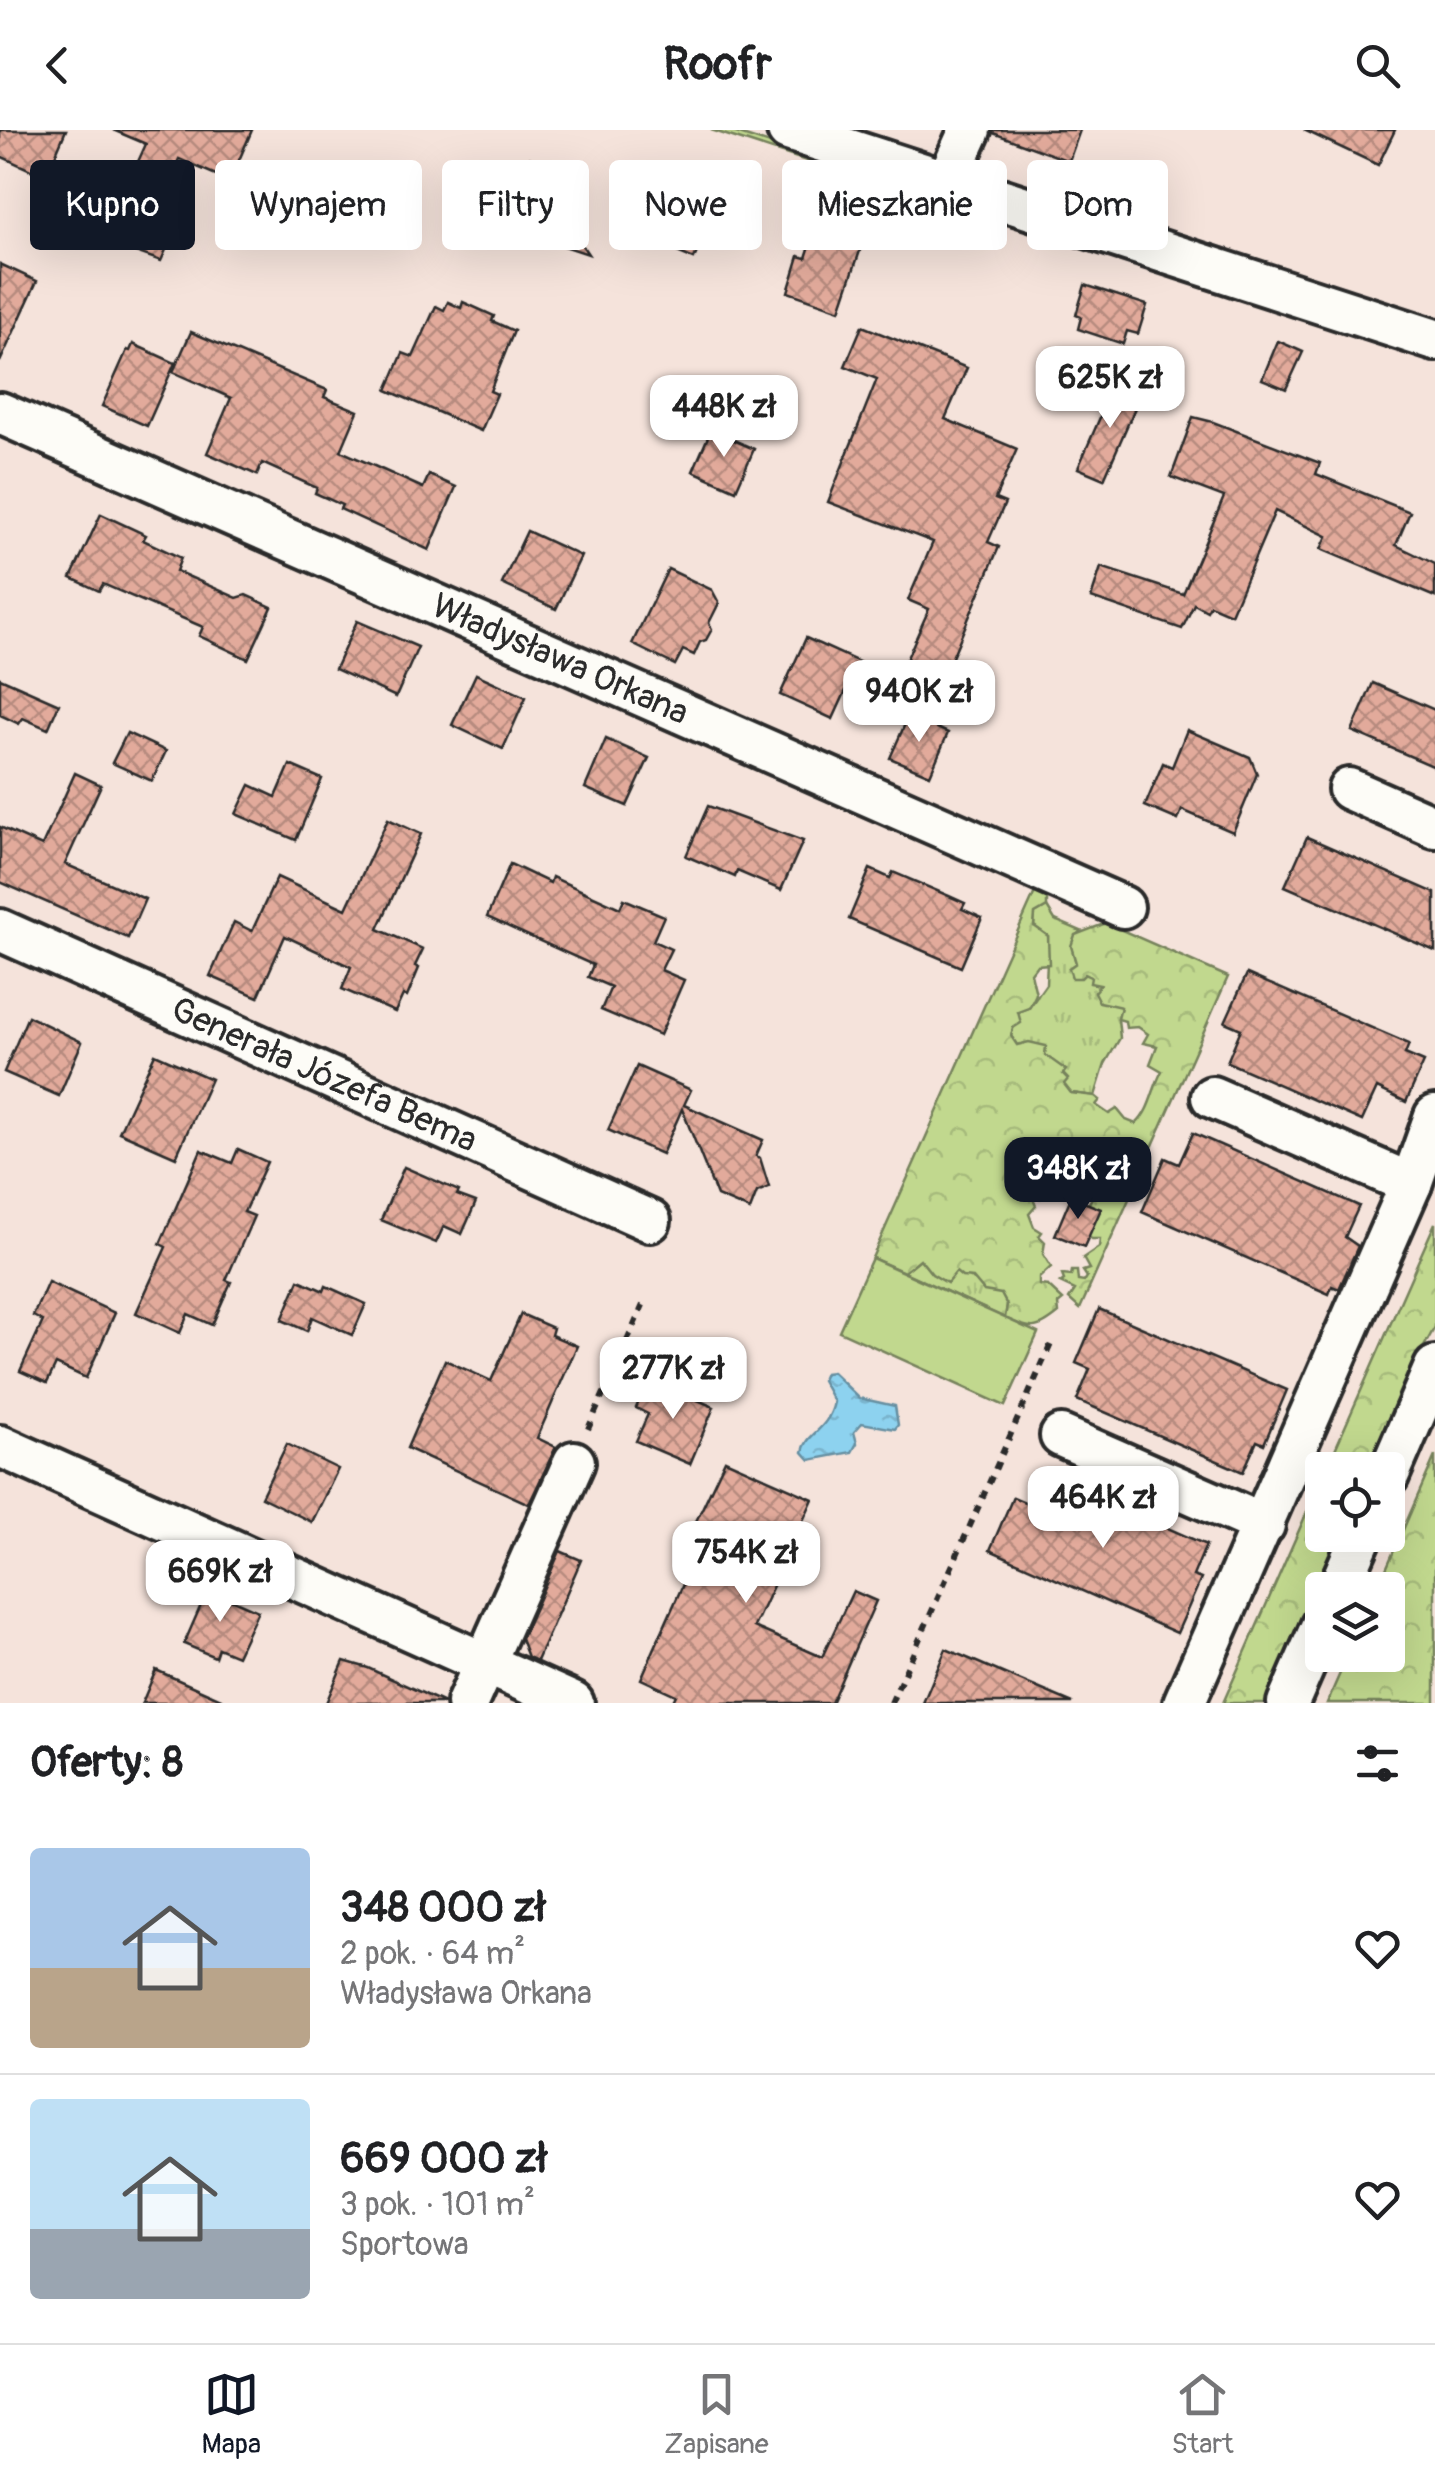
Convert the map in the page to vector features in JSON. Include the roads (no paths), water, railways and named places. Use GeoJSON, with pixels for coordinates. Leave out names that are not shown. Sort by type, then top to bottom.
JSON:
{"type":"FeatureCollection","features":[{"type":"Feature","properties":{"kind":"street"},"geometry":{"type":"LineString","coordinates":[[788,130],[880,160]]}},
{"type":"Feature","properties":{"kind":"street"},"geometry":{"type":"LineString","coordinates":[[957,160],[970,130]]}},
{"type":"Feature","properties":{"kind":"street"},"geometry":{"type":"LineString","coordinates":[[1007,201],[1435,340]]}},
{"type":"Feature","properties":{"kind":"street","name":"Władysława Orkana"},"geometry":{"type":"LineString","coordinates":[[0,413],[1123,907]]}},
{"type":"Feature","properties":{"kind":"street"},"geometry":{"type":"LineString","coordinates":[[1348,789],[1435,827]]}},
{"type":"Feature","properties":{"kind":"street","name":"Generała Józefa Bema"},"geometry":{"type":"LineString","coordinates":[[0,930],[650,1221]]}},
{"type":"Feature","properties":{"kind":"street"},"geometry":{"type":"LineString","coordinates":[[1212,1097],[1411,1184]]}},
{"type":"Feature","properties":{"kind":"street"},"geometry":{"type":"LineString","coordinates":[[1184,1703],[1411,1184],[1435,1116]]}},
{"type":"Feature","properties":{"kind":"street"},"geometry":{"type":"LineString","coordinates":[[1398,1452],[1435,1367]]}},
{"type":"Feature","properties":{"kind":"street"},"geometry":{"type":"LineString","coordinates":[[1061,1436],[1264,1525]]}},
{"type":"Feature","properties":{"kind":"street"},"geometry":{"type":"LineString","coordinates":[[0,1446],[573,1703]]}},
{"type":"Feature","properties":{"kind":"street"},"geometry":{"type":"LineString","coordinates":[[467,1703],[574,1462]]}},
{"type":"Feature","properties":{"kind":"street"},"geometry":{"type":"LineString","coordinates":[[1288,1703],[1305,1664]]}},
{"type":"Feature","properties":{"kind":"water"},"geometry":{"type":"Polygon","coordinates":[[[832,1372],[859,1398],[895,1406],[898,1425],[895,1429],[862,1423],[854,1432],[857,1443],[852,1452],[810,1460],[803,1452],[805,1446],[827,1419],[834,1402],[822,1380],[825,1373],[832,1372]]]}}]}
